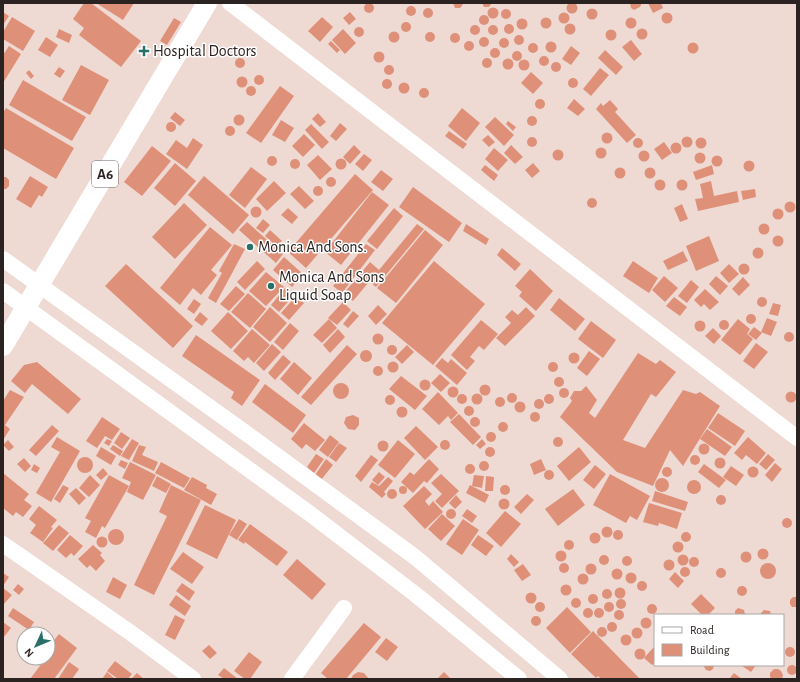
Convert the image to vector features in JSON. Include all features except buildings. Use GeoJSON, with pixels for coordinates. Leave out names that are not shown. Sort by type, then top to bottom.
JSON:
{"type":"FeatureCollection","features":[{"type":"Feature","properties":{"kind":"main road","name":"A6"},"geometry":{"type":"LineString","coordinates":[[3,346],[207,3]]}},
{"type":"Feature","properties":{"kind":"street"},"geometry":{"type":"LineString","coordinates":[[230,3],[797,438]]}},
{"type":"Feature","properties":{"kind":"street"},"geometry":{"type":"LineString","coordinates":[[3,259],[254,439],[415,558],[560,679]]}},
{"type":"Feature","properties":{"kind":"street"},"geometry":{"type":"LineString","coordinates":[[3,291],[315,518],[415,594],[519,679]]}},
{"type":"Feature","properties":{"kind":"street"},"geometry":{"type":"LineString","coordinates":[[3,544],[131,633],[192,679]]}},
{"type":"Feature","properties":{"kind":"street"},"geometry":{"type":"LineString","coordinates":[[292,679],[344,608]]}},
{"type":"Feature","properties":{"kind":"place","name":"Hospital Doctors"},"geometry":{"type":"Point","coordinates":[144,51]}},
{"type":"Feature","properties":{"kind":"place","name":"Monica And Sons."},"geometry":{"type":"Point","coordinates":[250,247]}},
{"type":"Feature","properties":{"kind":"place","name":"Monica And Sons Liquid Soap"},"geometry":{"type":"Point","coordinates":[271,286]}}]}
